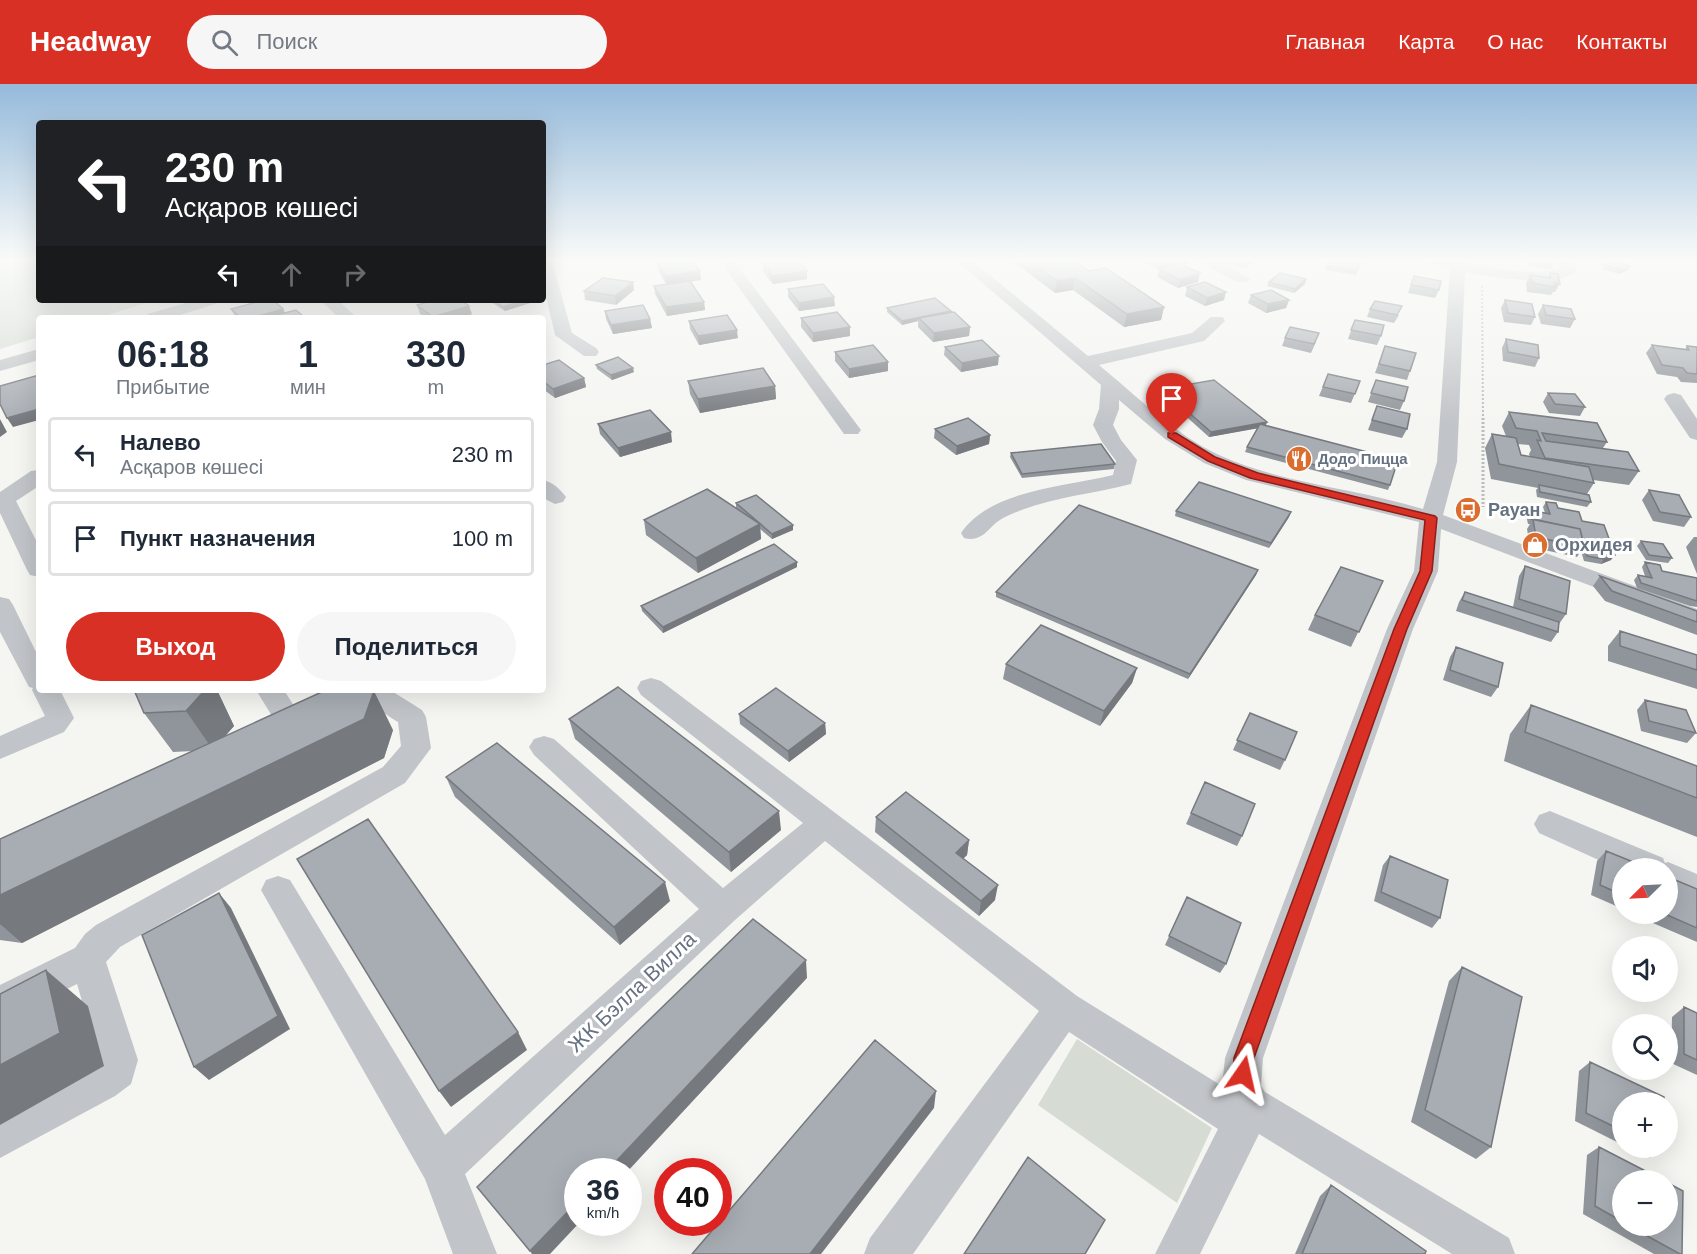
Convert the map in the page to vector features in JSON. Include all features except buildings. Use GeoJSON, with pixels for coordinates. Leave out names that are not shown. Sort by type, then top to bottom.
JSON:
{"type":"FeatureCollection","features":[{"type":"Feature","properties":{"kind":"street"},"geometry":{"type":"LineString","coordinates":[[559,316],[564,335],[590,352]]}},
{"type":"Feature","properties":{"kind":"street"},"geometry":{"type":"LineString","coordinates":[[767,316],[851,430]]}},
{"type":"Feature","properties":{"kind":"street"},"geometry":{"type":"LineString","coordinates":[[1030,316],[1172,435],[1211,459],[1254,476],[1431,518],[1697,618]]}},
{"type":"Feature","properties":{"kind":"street"},"geometry":{"type":"LineString","coordinates":[[1177,1254],[1247,1114],[1241,1091],[1244,1058],[1400,629],[1426,571],[1431,518],[1447,462],[1454,316]]}},
{"type":"Feature","properties":{"kind":"street"},"geometry":{"type":"LineString","coordinates":[[1086,362],[1198,337],[1217,321]]}},
{"type":"Feature","properties":{"kind":"street"},"geometry":{"type":"LineString","coordinates":[[0,366],[36,355]]}},
{"type":"Feature","properties":{"kind":"street"},"geometry":{"type":"LineString","coordinates":[[972,533],[993,514],[1047,494],[1084,489],[1123,479],[1127,460],[1112,442],[1103,425],[1109,409],[1110,384]]}},
{"type":"Feature","properties":{"kind":"street"},"geometry":{"type":"LineString","coordinates":[[1674,399],[1697,434]]}},
{"type":"Feature","properties":{"kind":"street"},"geometry":{"type":"LineString","coordinates":[[36,479],[2,501],[36,564]]}},
{"type":"Feature","properties":{"kind":"street"},"geometry":{"type":"LineString","coordinates":[[0,605],[36,675]]}},
{"type":"Feature","properties":{"kind":"street"},"geometry":{"type":"LineString","coordinates":[[651,687],[1064,1008],[1493,1254]]}},
{"type":"Feature","properties":{"kind":"street"},"geometry":{"type":"LineString","coordinates":[[0,748],[54,725],[60,718],[47,693]]}},
{"type":"Feature","properties":{"kind":"street"},"geometry":{"type":"LineString","coordinates":[[272,693],[290,722]]}},
{"type":"Feature","properties":{"kind":"street"},"geometry":{"type":"LineString","coordinates":[[258,737],[349,693]]}},
{"type":"Feature","properties":{"kind":"street"},"geometry":{"type":"LineString","coordinates":[[0,1004],[88,960],[97,945],[108,936],[394,776],[416,748],[412,717],[379,696],[354,693]]}},
{"type":"Feature","properties":{"kind":"street"},"geometry":{"type":"LineString","coordinates":[[544,747],[723,909]]}},
{"type":"Feature","properties":{"kind":"street","name":"ЖК Бэлла Вилла"},"geometry":{"type":"LineString","coordinates":[[441,1167],[723,909],[826,822]]}},
{"type":"Feature","properties":{"kind":"street"},"geometry":{"type":"LineString","coordinates":[[1550,824],[1628,858]]}},
{"type":"Feature","properties":{"kind":"street"},"geometry":{"type":"LineString","coordinates":[[1678,880],[1697,889]]}},
{"type":"Feature","properties":{"kind":"street"},"geometry":{"type":"LineString","coordinates":[[278,890],[441,1167],[475,1254]]}},
{"type":"Feature","properties":{"kind":"street"},"geometry":{"type":"LineString","coordinates":[[0,1138],[100,1082],[117,1070],[119,1060],[88,960]]}},
{"type":"Feature","properties":{"kind":"street"},"geometry":{"type":"LineString","coordinates":[[886,1254],[1064,1008]]}},
{"type":"Feature","properties":{"kind":"path"},"geometry":{"type":"LineString","coordinates":[[1482,316],[1483,507]]}},
{"type":"Feature","properties":{"kind":"shaded area"},"geometry":{"type":"Polygon","coordinates":[[[0,316],[36,316],[36,338],[0,349],[0,316]]]}},
{"type":"Feature","properties":{"kind":"shaded area"},"geometry":{"type":"Polygon","coordinates":[[[1077,1039],[1212,1128],[1177,1203],[1038,1105],[1077,1039]]]}},
{"type":"Feature","properties":{"kind":"place","name":"Додо Пицца"},"geometry":{"type":"Point","coordinates":[1299,459]}},
{"type":"Feature","properties":{"kind":"place","name":"Рауан"},"geometry":{"type":"Point","coordinates":[1468,510]}},
{"type":"Feature","properties":{"kind":"place","name":"Орхидея"},"geometry":{"type":"Point","coordinates":[1535,545]}},
{"type":"Feature","properties":{"kind":"route"},"geometry":{"type":"LineString","coordinates":[[1172,435],[1211,459],[1254,476],[1431,518],[1426,571],[1400,629],[1244,1058],[1243,1074]]}}]}
